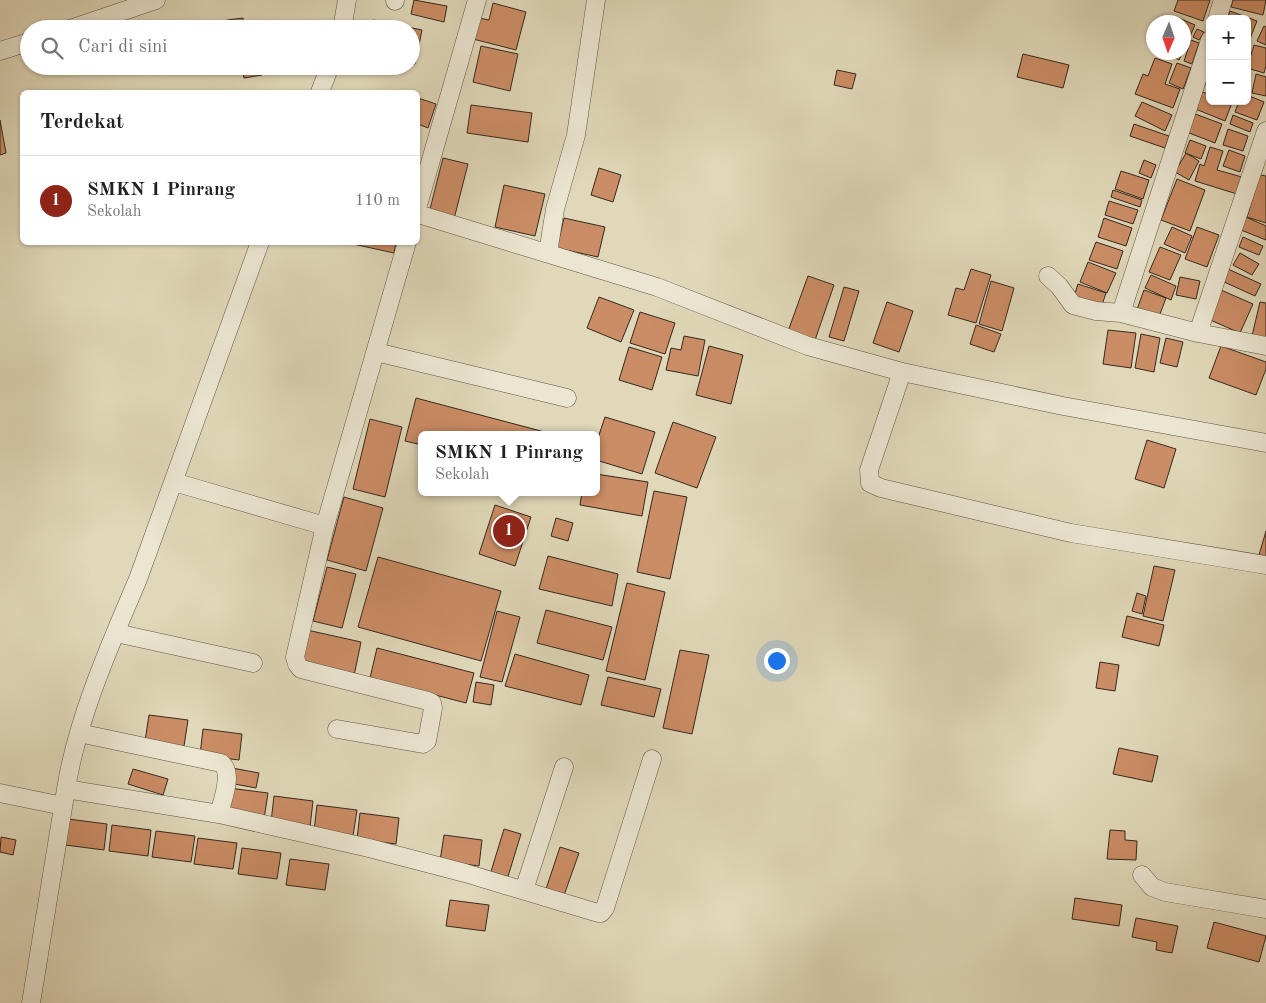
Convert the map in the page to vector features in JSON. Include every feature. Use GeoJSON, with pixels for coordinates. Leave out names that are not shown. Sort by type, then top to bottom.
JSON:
{"type":"FeatureCollection","features":[{"type":"Feature","properties":{"kind":"street"},"geometry":{"type":"LineString","coordinates":[[97,20],[156,0]]}},
{"type":"Feature","properties":{"kind":"street"},"geometry":{"type":"LineString","coordinates":[[344,20],[347,0]]}},
{"type":"Feature","properties":{"kind":"street"},"geometry":{"type":"LineString","coordinates":[[420,197],[476,0]]}},
{"type":"Feature","properties":{"kind":"street"},"geometry":{"type":"LineString","coordinates":[[548,253],[555,209],[576,136],[596,0]]}},
{"type":"Feature","properties":{"kind":"street"},"geometry":{"type":"LineString","coordinates":[[1218,15],[1223,0]]}},
{"type":"Feature","properties":{"kind":"street"},"geometry":{"type":"LineString","coordinates":[[0,51],[20,45]]}},
{"type":"Feature","properties":{"kind":"street"},"geometry":{"type":"LineString","coordinates":[[1121,313],[1206,52]]}},
{"type":"Feature","properties":{"kind":"street"},"geometry":{"type":"LineString","coordinates":[[321,90],[327,75]]}},
{"type":"Feature","properties":{"kind":"street"},"geometry":{"type":"LineString","coordinates":[[1198,333],[1266,132]]}},
{"type":"Feature","properties":{"kind":"street"},"geometry":{"type":"LineString","coordinates":[[420,215],[656,287],[808,346],[902,372],[1053,404],[1266,443]]}},
{"type":"Feature","properties":{"kind":"street"},"geometry":{"type":"LineString","coordinates":[[30,1003],[64,797],[79,732],[174,482],[259,245]]}},
{"type":"Feature","properties":{"kind":"street"},"geometry":{"type":"LineString","coordinates":[[337,729],[423,744],[427,740],[433,708],[432,703],[428,701],[301,668],[297,664],[295,653],[324,526],[406,245]]}},
{"type":"Feature","properties":{"kind":"street"},"geometry":{"type":"LineString","coordinates":[[1048,276],[1059,286],[1073,305],[1096,311],[1121,313],[1198,333],[1266,346]]}},
{"type":"Feature","properties":{"kind":"street"},"geometry":{"type":"LineString","coordinates":[[376,352],[567,398]]}},
{"type":"Feature","properties":{"kind":"street"},"geometry":{"type":"LineString","coordinates":[[902,372],[869,470],[870,483],[882,488],[1071,533],[1266,565]]}},
{"type":"Feature","properties":{"kind":"street"},"geometry":{"type":"LineString","coordinates":[[174,482],[324,526]]}},
{"type":"Feature","properties":{"kind":"street"},"geometry":{"type":"LineString","coordinates":[[116,633],[253,663]]}},
{"type":"Feature","properties":{"kind":"street"},"geometry":{"type":"LineString","coordinates":[[79,732],[221,763],[225,766],[227,774],[219,814]]}},
{"type":"Feature","properties":{"kind":"street"},"geometry":{"type":"LineString","coordinates":[[0,793],[64,797],[219,814],[369,848],[524,890],[594,914],[603,911],[652,760]]}},
{"type":"Feature","properties":{"kind":"street"},"geometry":{"type":"LineString","coordinates":[[524,890],[564,767]]}},
{"type":"Feature","properties":{"kind":"street"},"geometry":{"type":"LineString","coordinates":[[1142,875],[1152,886],[1165,892],[1266,909]]}},
{"type":"Feature","properties":{"kind":"building"},"geometry":{"type":"Polygon","coordinates":[[[414,0],[447,6],[444,22],[411,14],[414,0]]]}},
{"type":"Feature","properties":{"kind":"building"},"geometry":{"type":"Polygon","coordinates":[[[1178,0],[1210,0],[1203,21],[1191,17],[1191,15],[1174,11],[1178,0]]]}},
{"type":"Feature","properties":{"kind":"building"},"geometry":{"type":"Polygon","coordinates":[[[1233,0],[1266,0],[1263,15],[1231,7],[1233,0]]]}},
{"type":"Feature","properties":{"kind":"building"},"geometry":{"type":"Polygon","coordinates":[[[493,3],[526,12],[516,50],[473,39],[479,18],[489,20],[493,3]]]}},
{"type":"Feature","properties":{"kind":"building"},"geometry":{"type":"Polygon","coordinates":[[[1230,11],[1241,15],[1228,15],[1230,11]]]}},
{"type":"Feature","properties":{"kind":"building"},"geometry":{"type":"Polygon","coordinates":[[[243,18],[243,20],[227,20],[243,18]]]}},
{"type":"Feature","properties":{"kind":"building"},"geometry":{"type":"Polygon","coordinates":[[[1251,19],[1257,21],[1251,36],[1251,19]]]}},
{"type":"Feature","properties":{"kind":"building"},"geometry":{"type":"Polygon","coordinates":[[[1191,23],[1195,25],[1191,34],[1191,23]]]}},
{"type":"Feature","properties":{"kind":"building"},"geometry":{"type":"Polygon","coordinates":[[[1264,26],[1266,27],[1266,45],[1257,41],[1264,26]]]}},
{"type":"Feature","properties":{"kind":"building"},"geometry":{"type":"Polygon","coordinates":[[[1197,29],[1204,32],[1199,40],[1193,37],[1197,29]]]}},
{"type":"Feature","properties":{"kind":"building"},"geometry":{"type":"Polygon","coordinates":[[[1191,40],[1199,43],[1192,64],[1184,61],[1191,60],[1191,40]]]}},
{"type":"Feature","properties":{"kind":"building"},"geometry":{"type":"Polygon","coordinates":[[[1254,45],[1266,48],[1264,73],[1251,69],[1251,55],[1254,45]]]}},
{"type":"Feature","properties":{"kind":"building"},"geometry":{"type":"Polygon","coordinates":[[[481,46],[518,54],[510,91],[473,82],[481,46]]]}},
{"type":"Feature","properties":{"kind":"building"},"geometry":{"type":"Polygon","coordinates":[[[1023,54],[1069,65],[1063,88],[1017,77],[1023,54]]]}},
{"type":"Feature","properties":{"kind":"building"},"geometry":{"type":"Polygon","coordinates":[[[1154,60],[1172,64],[1165,84],[1180,89],[1173,108],[1135,94],[1143,74],[1148,76],[1154,60]]]}},
{"type":"Feature","properties":{"kind":"building"},"geometry":{"type":"Polygon","coordinates":[[[1177,63],[1191,68],[1183,89],[1169,83],[1177,63]]]}},
{"type":"Feature","properties":{"kind":"building"},"geometry":{"type":"Polygon","coordinates":[[[837,70],[856,74],[852,89],[834,85],[837,70]]]}},
{"type":"Feature","properties":{"kind":"building"},"geometry":{"type":"Polygon","coordinates":[[[1206,73],[1206,84],[1202,83],[1206,73]]]}},
{"type":"Feature","properties":{"kind":"building"},"geometry":{"type":"Polygon","coordinates":[[[1256,74],[1266,77],[1266,96],[1252,93],[1256,74]]]}},
{"type":"Feature","properties":{"kind":"building"},"geometry":{"type":"Polygon","coordinates":[[[244,75],[262,75],[244,78],[244,75]]]}},
{"type":"Feature","properties":{"kind":"building"},"geometry":{"type":"Polygon","coordinates":[[[1200,91],[1206,93],[1206,105],[1231,105],[1225,121],[1193,108],[1200,91]]]}},
{"type":"Feature","properties":{"kind":"building"},"geometry":{"type":"Polygon","coordinates":[[[1251,97],[1264,102],[1257,120],[1235,112],[1238,105],[1251,105],[1251,97]]]}},
{"type":"Feature","properties":{"kind":"building"},"geometry":{"type":"Polygon","coordinates":[[[420,99],[436,104],[428,128],[420,125],[420,99]]]}},
{"type":"Feature","properties":{"kind":"building"},"geometry":{"type":"Polygon","coordinates":[[[1142,102],[1172,115],[1165,131],[1135,116],[1142,102]]]}},
{"type":"Feature","properties":{"kind":"building"},"geometry":{"type":"Polygon","coordinates":[[[471,105],[532,113],[528,142],[467,133],[471,105]]]}},
{"type":"Feature","properties":{"kind":"building"},"geometry":{"type":"Polygon","coordinates":[[[1190,112],[1222,124],[1215,143],[1184,131],[1190,112]]]}},
{"type":"Feature","properties":{"kind":"building"},"geometry":{"type":"Polygon","coordinates":[[[1233,115],[1253,123],[1250,132],[1230,124],[1233,115]]]}},
{"type":"Feature","properties":{"kind":"building"},"geometry":{"type":"Polygon","coordinates":[[[0,120],[6,153],[0,155],[0,120]]]}},
{"type":"Feature","properties":{"kind":"building"},"geometry":{"type":"Polygon","coordinates":[[[1134,124],[1169,136],[1165,148],[1130,136],[1134,124]]]}},
{"type":"Feature","properties":{"kind":"building"},"geometry":{"type":"Polygon","coordinates":[[[1228,129],[1248,136],[1243,151],[1223,145],[1228,129]]]}},
{"type":"Feature","properties":{"kind":"building"},"geometry":{"type":"Polygon","coordinates":[[[1190,140],[1206,146],[1201,159],[1185,153],[1190,140]]]}},
{"type":"Feature","properties":{"kind":"building"},"geometry":{"type":"Polygon","coordinates":[[[1210,147],[1223,151],[1217,170],[1242,177],[1237,194],[1195,181],[1200,164],[1204,166],[1210,147]]]}},
{"type":"Feature","properties":{"kind":"building"},"geometry":{"type":"Polygon","coordinates":[[[1229,150],[1245,156],[1240,172],[1223,166],[1229,150]]]}},
{"type":"Feature","properties":{"kind":"building"},"geometry":{"type":"Polygon","coordinates":[[[1186,153],[1199,161],[1189,180],[1175,172],[1186,153]]]}},
{"type":"Feature","properties":{"kind":"building"},"geometry":{"type":"Polygon","coordinates":[[[443,158],[468,164],[454,219],[429,213],[443,158]]]}},
{"type":"Feature","properties":{"kind":"building"},"geometry":{"type":"Polygon","coordinates":[[[1144,160],[1156,165],[1151,178],[1139,173],[1144,160]]]}},
{"type":"Feature","properties":{"kind":"building"},"geometry":{"type":"Polygon","coordinates":[[[599,168],[621,175],[613,202],[591,195],[599,168]]]}},
{"type":"Feature","properties":{"kind":"building"},"geometry":{"type":"Polygon","coordinates":[[[1121,171],[1149,180],[1143,199],[1115,189],[1121,171]]]}},
{"type":"Feature","properties":{"kind":"building"},"geometry":{"type":"Polygon","coordinates":[[[1260,175],[1266,176],[1266,223],[1247,217],[1260,175]]]}},
{"type":"Feature","properties":{"kind":"building"},"geometry":{"type":"Polygon","coordinates":[[[1177,179],[1205,190],[1190,231],[1161,220],[1177,179]]]}},
{"type":"Feature","properties":{"kind":"building"},"geometry":{"type":"Polygon","coordinates":[[[504,185],[545,194],[535,236],[495,227],[504,185]]]}},
{"type":"Feature","properties":{"kind":"building"},"geometry":{"type":"Polygon","coordinates":[[[1113,190],[1142,200],[1140,207],[1111,197],[1113,190]]]}},
{"type":"Feature","properties":{"kind":"building"},"geometry":{"type":"Polygon","coordinates":[[[1109,201],[1138,210],[1133,224],[1105,215],[1109,201]]]}},
{"type":"Feature","properties":{"kind":"building"},"geometry":{"type":"Polygon","coordinates":[[[1246,217],[1266,226],[1266,240],[1241,230],[1246,217]]]}},
{"type":"Feature","properties":{"kind":"building"},"geometry":{"type":"Polygon","coordinates":[[[564,218],[605,227],[598,257],[557,248],[564,218]]]}},
{"type":"Feature","properties":{"kind":"building"},"geometry":{"type":"Polygon","coordinates":[[[1104,218],[1132,228],[1126,246],[1098,237],[1104,218]]]}},
{"type":"Feature","properties":{"kind":"building"},"geometry":{"type":"Polygon","coordinates":[[[1172,227],[1192,236],[1185,253],[1164,244],[1172,227]]]}},
{"type":"Feature","properties":{"kind":"building"},"geometry":{"type":"Polygon","coordinates":[[[1197,227],[1219,235],[1207,267],[1185,259],[1197,227]]]}},
{"type":"Feature","properties":{"kind":"building"},"geometry":{"type":"Polygon","coordinates":[[[1243,237],[1263,246],[1259,255],[1239,247],[1243,237]]]}},
{"type":"Feature","properties":{"kind":"building"},"geometry":{"type":"Polygon","coordinates":[[[1096,242],[1123,251],[1117,269],[1089,260],[1096,242]]]}},
{"type":"Feature","properties":{"kind":"building"},"geometry":{"type":"Polygon","coordinates":[[[358,245],[395,245],[394,253],[358,245]]]}},
{"type":"Feature","properties":{"kind":"building"},"geometry":{"type":"Polygon","coordinates":[[[1160,247],[1181,255],[1170,280],[1149,272],[1160,247]]]}},
{"type":"Feature","properties":{"kind":"building"},"geometry":{"type":"Polygon","coordinates":[[[1240,253],[1259,264],[1252,275],[1233,265],[1240,253]]]}},
{"type":"Feature","properties":{"kind":"building"},"geometry":{"type":"Polygon","coordinates":[[[1088,262],[1116,273],[1107,293],[1080,282],[1088,262]]]}},
{"type":"Feature","properties":{"kind":"building"},"geometry":{"type":"Polygon","coordinates":[[[971,269],[991,275],[976,323],[948,315],[956,288],[964,290],[971,269]]]}},
{"type":"Feature","properties":{"kind":"building"},"geometry":{"type":"Polygon","coordinates":[[[1228,269],[1261,284],[1255,296],[1222,281],[1228,269]]]}},
{"type":"Feature","properties":{"kind":"building"},"geometry":{"type":"Polygon","coordinates":[[[1151,275],[1176,286],[1171,300],[1145,288],[1151,275]]]}},
{"type":"Feature","properties":{"kind":"building"},"geometry":{"type":"Polygon","coordinates":[[[808,276],[834,285],[814,343],[787,334],[808,276]]]}},
{"type":"Feature","properties":{"kind":"building"},"geometry":{"type":"Polygon","coordinates":[[[1180,277],[1200,281],[1196,299],[1176,295],[1180,277]]]}},
{"type":"Feature","properties":{"kind":"building"},"geometry":{"type":"Polygon","coordinates":[[[991,281],[1014,288],[1002,331],[979,324],[991,281]]]}},
{"type":"Feature","properties":{"kind":"building"},"geometry":{"type":"Polygon","coordinates":[[[1078,284],[1106,293],[1100,311],[1072,302],[1078,284]]]}},
{"type":"Feature","properties":{"kind":"building"},"geometry":{"type":"Polygon","coordinates":[[[844,287],[859,291],[844,341],[829,337],[844,287]]]}},
{"type":"Feature","properties":{"kind":"building"},"geometry":{"type":"Polygon","coordinates":[[[1144,290],[1166,298],[1157,322],[1135,315],[1144,290]]]}},
{"type":"Feature","properties":{"kind":"building"},"geometry":{"type":"Polygon","coordinates":[[[1221,290],[1253,304],[1240,333],[1208,319],[1221,290]]]}},
{"type":"Feature","properties":{"kind":"building"},"geometry":{"type":"Polygon","coordinates":[[[599,297],[634,310],[621,342],[587,328],[599,297]]]}},
{"type":"Feature","properties":{"kind":"building"},"geometry":{"type":"Polygon","coordinates":[[[887,302],[913,311],[899,352],[873,343],[887,302]]]}},
{"type":"Feature","properties":{"kind":"building"},"geometry":{"type":"Polygon","coordinates":[[[1260,302],[1266,303],[1266,344],[1251,340],[1260,302]]]}},
{"type":"Feature","properties":{"kind":"building"},"geometry":{"type":"Polygon","coordinates":[[[640,312],[675,323],[665,354],[630,343],[640,312]]]}},
{"type":"Feature","properties":{"kind":"building"},"geometry":{"type":"Polygon","coordinates":[[[976,325],[1001,334],[994,352],[970,344],[976,325]]]}},
{"type":"Feature","properties":{"kind":"building"},"geometry":{"type":"Polygon","coordinates":[[[1108,330],[1136,333],[1131,368],[1103,364],[1108,330]]]}},
{"type":"Feature","properties":{"kind":"building"},"geometry":{"type":"Polygon","coordinates":[[[1141,334],[1160,338],[1154,372],[1135,368],[1141,334]]]}},
{"type":"Feature","properties":{"kind":"building"},"geometry":{"type":"Polygon","coordinates":[[[684,336],[705,340],[698,376],[666,370],[671,348],[681,350],[684,336]]]}},
{"type":"Feature","properties":{"kind":"building"},"geometry":{"type":"Polygon","coordinates":[[[1166,338],[1183,342],[1177,367],[1160,363],[1166,338]]]}},
{"type":"Feature","properties":{"kind":"building"},"geometry":{"type":"Polygon","coordinates":[[[709,346],[743,355],[731,404],[696,395],[709,346]]]}},
{"type":"Feature","properties":{"kind":"building"},"geometry":{"type":"Polygon","coordinates":[[[1221,346],[1266,362],[1266,369],[1256,395],[1209,378],[1221,346]]]}},
{"type":"Feature","properties":{"kind":"building"},"geometry":{"type":"Polygon","coordinates":[[[629,347],[662,357],[652,390],[619,380],[629,347]]]}},
{"type":"Feature","properties":{"kind":"building"},"geometry":{"type":"Polygon","coordinates":[[[416,398],[541,431],[418,431],[418,444],[405,441],[416,398]]]}},
{"type":"Feature","properties":{"kind":"building"},"geometry":{"type":"Polygon","coordinates":[[[605,417],[655,432],[642,474],[600,461],[600,432],[605,417]]]}},
{"type":"Feature","properties":{"kind":"building"},"geometry":{"type":"Polygon","coordinates":[[[370,419],[402,427],[385,497],[353,489],[370,419]]]}},
{"type":"Feature","properties":{"kind":"building"},"geometry":{"type":"Polygon","coordinates":[[[673,422],[716,437],[697,488],[655,473],[673,422]]]}},
{"type":"Feature","properties":{"kind":"building"},"geometry":{"type":"Polygon","coordinates":[[[1147,440],[1176,449],[1164,488],[1135,479],[1147,440]]]}},
{"type":"Feature","properties":{"kind":"building"},"geometry":{"type":"Polygon","coordinates":[[[600,475],[648,482],[642,516],[580,505],[581,496],[600,496],[600,475]]]}},
{"type":"Feature","properties":{"kind":"building"},"geometry":{"type":"Polygon","coordinates":[[[654,491],[687,497],[670,579],[637,572],[654,491]]]}},
{"type":"Feature","properties":{"kind":"building"},"geometry":{"type":"Polygon","coordinates":[[[344,497],[383,508],[366,571],[327,560],[344,497]]]}},
{"type":"Feature","properties":{"kind":"building"},"geometry":{"type":"Polygon","coordinates":[[[495,505],[531,517],[515,566],[479,554],[495,505]]]}},
{"type":"Feature","properties":{"kind":"building"},"geometry":{"type":"Polygon","coordinates":[[[556,518],[573,523],[568,541],[551,536],[556,518]]]}},
{"type":"Feature","properties":{"kind":"building"},"geometry":{"type":"Polygon","coordinates":[[[1266,531],[1266,557],[1259,555],[1266,531]]]}},
{"type":"Feature","properties":{"kind":"building"},"geometry":{"type":"Polygon","coordinates":[[[548,556],[618,574],[612,606],[539,589],[548,556]]]}},
{"type":"Feature","properties":{"kind":"building"},"geometry":{"type":"Polygon","coordinates":[[[378,557],[501,591],[481,661],[358,627],[378,557]]]}},
{"type":"Feature","properties":{"kind":"building"},"geometry":{"type":"Polygon","coordinates":[[[1154,566],[1175,570],[1163,621],[1143,616],[1154,566]]]}},
{"type":"Feature","properties":{"kind":"building"},"geometry":{"type":"Polygon","coordinates":[[[327,567],[356,574],[342,628],[313,621],[327,567]]]}},
{"type":"Feature","properties":{"kind":"building"},"geometry":{"type":"Polygon","coordinates":[[[627,583],[665,592],[645,680],[606,671],[627,583]]]}},
{"type":"Feature","properties":{"kind":"building"},"geometry":{"type":"Polygon","coordinates":[[[1137,593],[1146,596],[1142,614],[1132,611],[1137,593]]]}},
{"type":"Feature","properties":{"kind":"building"},"geometry":{"type":"Polygon","coordinates":[[[546,610],[612,627],[603,660],[537,643],[546,610]]]}},
{"type":"Feature","properties":{"kind":"building"},"geometry":{"type":"Polygon","coordinates":[[[497,611],[520,617],[502,682],[480,677],[497,611]]]}},
{"type":"Feature","properties":{"kind":"building"},"geometry":{"type":"Polygon","coordinates":[[[1127,616],[1164,625],[1159,646],[1122,637],[1127,616]]]}},
{"type":"Feature","properties":{"kind":"building"},"geometry":{"type":"Polygon","coordinates":[[[307,630],[361,642],[354,676],[299,664],[307,630]]]}},
{"type":"Feature","properties":{"kind":"building"},"geometry":{"type":"Polygon","coordinates":[[[377,648],[474,673],[466,703],[370,678],[377,648]]]}},
{"type":"Feature","properties":{"kind":"building"},"geometry":{"type":"Polygon","coordinates":[[[680,650],[709,655],[692,734],[663,728],[680,650]]]}},
{"type":"Feature","properties":{"kind":"building"},"geometry":{"type":"Polygon","coordinates":[[[515,654],[589,675],[581,705],[505,686],[515,654]]]}},
{"type":"Feature","properties":{"kind":"building"},"geometry":{"type":"Polygon","coordinates":[[[1100,662],[1119,665],[1115,691],[1096,688],[1100,662]]]}},
{"type":"Feature","properties":{"kind":"building"},"geometry":{"type":"Polygon","coordinates":[[[608,677],[661,689],[654,717],[601,705],[608,677]]]}},
{"type":"Feature","properties":{"kind":"building"},"geometry":{"type":"Polygon","coordinates":[[[476,682],[494,685],[491,705],[473,702],[476,682]]]}},
{"type":"Feature","properties":{"kind":"building"},"geometry":{"type":"Polygon","coordinates":[[[149,715],[188,720],[184,746],[145,741],[149,715]]]}},
{"type":"Feature","properties":{"kind":"building"},"geometry":{"type":"Polygon","coordinates":[[[203,729],[242,734],[239,760],[200,755],[203,729]]]}},
{"type":"Feature","properties":{"kind":"building"},"geometry":{"type":"Polygon","coordinates":[[[1119,748],[1158,756],[1152,782],[1113,774],[1119,748]]]}},
{"type":"Feature","properties":{"kind":"building"},"geometry":{"type":"Polygon","coordinates":[[[232,768],[259,773],[256,788],[229,783],[232,768]]]}},
{"type":"Feature","properties":{"kind":"building"},"geometry":{"type":"Polygon","coordinates":[[[133,769],[168,779],[163,795],[128,784],[133,769]]]}},
{"type":"Feature","properties":{"kind":"building"},"geometry":{"type":"Polygon","coordinates":[[[229,788],[268,793],[264,819],[225,814],[229,788]]]}},
{"type":"Feature","properties":{"kind":"building"},"geometry":{"type":"Polygon","coordinates":[[[274,796],[313,801],[310,827],[271,822],[274,796]]]}},
{"type":"Feature","properties":{"kind":"building"},"geometry":{"type":"Polygon","coordinates":[[[317,805],[357,810],[353,836],[314,831],[317,805]]]}},
{"type":"Feature","properties":{"kind":"building"},"geometry":{"type":"Polygon","coordinates":[[[360,813],[399,818],[396,844],[357,839],[360,813]]]}},
{"type":"Feature","properties":{"kind":"building"},"geometry":{"type":"Polygon","coordinates":[[[68,819],[107,824],[104,850],[65,845],[68,819]]]}},
{"type":"Feature","properties":{"kind":"building"},"geometry":{"type":"Polygon","coordinates":[[[112,825],[151,830],[148,856],[109,851],[112,825]]]}},
{"type":"Feature","properties":{"kind":"building"},"geometry":{"type":"Polygon","coordinates":[[[504,829],[521,834],[506,883],[489,878],[504,829]]]}},
{"type":"Feature","properties":{"kind":"building"},"geometry":{"type":"Polygon","coordinates":[[[1110,830],[1125,831],[1125,840],[1137,841],[1136,860],[1107,859],[1110,830]]]}},
{"type":"Feature","properties":{"kind":"building"},"geometry":{"type":"Polygon","coordinates":[[[156,831],[195,836],[191,862],[152,857],[156,831]]]}},
{"type":"Feature","properties":{"kind":"building"},"geometry":{"type":"Polygon","coordinates":[[[444,835],[482,840],[479,866],[440,861],[444,835]]]}},
{"type":"Feature","properties":{"kind":"building"},"geometry":{"type":"Polygon","coordinates":[[[1,837],[16,840],[13,855],[0,852],[1,837]]]}},
{"type":"Feature","properties":{"kind":"building"},"geometry":{"type":"Polygon","coordinates":[[[198,838],[237,843],[233,869],[194,864],[198,838]]]}},
{"type":"Feature","properties":{"kind":"building"},"geometry":{"type":"Polygon","coordinates":[[[560,847],[579,853],[562,901],[544,895],[560,847]]]}},
{"type":"Feature","properties":{"kind":"building"},"geometry":{"type":"Polygon","coordinates":[[[242,848],[281,853],[277,879],[238,874],[242,848]]]}},
{"type":"Feature","properties":{"kind":"building"},"geometry":{"type":"Polygon","coordinates":[[[290,859],[329,864],[325,890],[286,885],[290,859]]]}},
{"type":"Feature","properties":{"kind":"building"},"geometry":{"type":"Polygon","coordinates":[[[1075,898],[1122,905],[1119,926],[1072,919],[1075,898]]]}},
{"type":"Feature","properties":{"kind":"building"},"geometry":{"type":"Polygon","coordinates":[[[450,900],[489,905],[485,931],[446,926],[450,900]]]}},
{"type":"Feature","properties":{"kind":"building"},"geometry":{"type":"Polygon","coordinates":[[[1136,918],[1178,926],[1172,953],[1156,950],[1157,942],[1132,937],[1136,918]]]}},
{"type":"Feature","properties":{"kind":"building"},"geometry":{"type":"Polygon","coordinates":[[[1214,922],[1266,936],[1259,962],[1207,948],[1214,922]]]}},
{"type":"Feature","properties":{"kind":"place","name":"SMKN 1 Pinrang"},"geometry":{"type":"Point","coordinates":[509,531]}}]}
